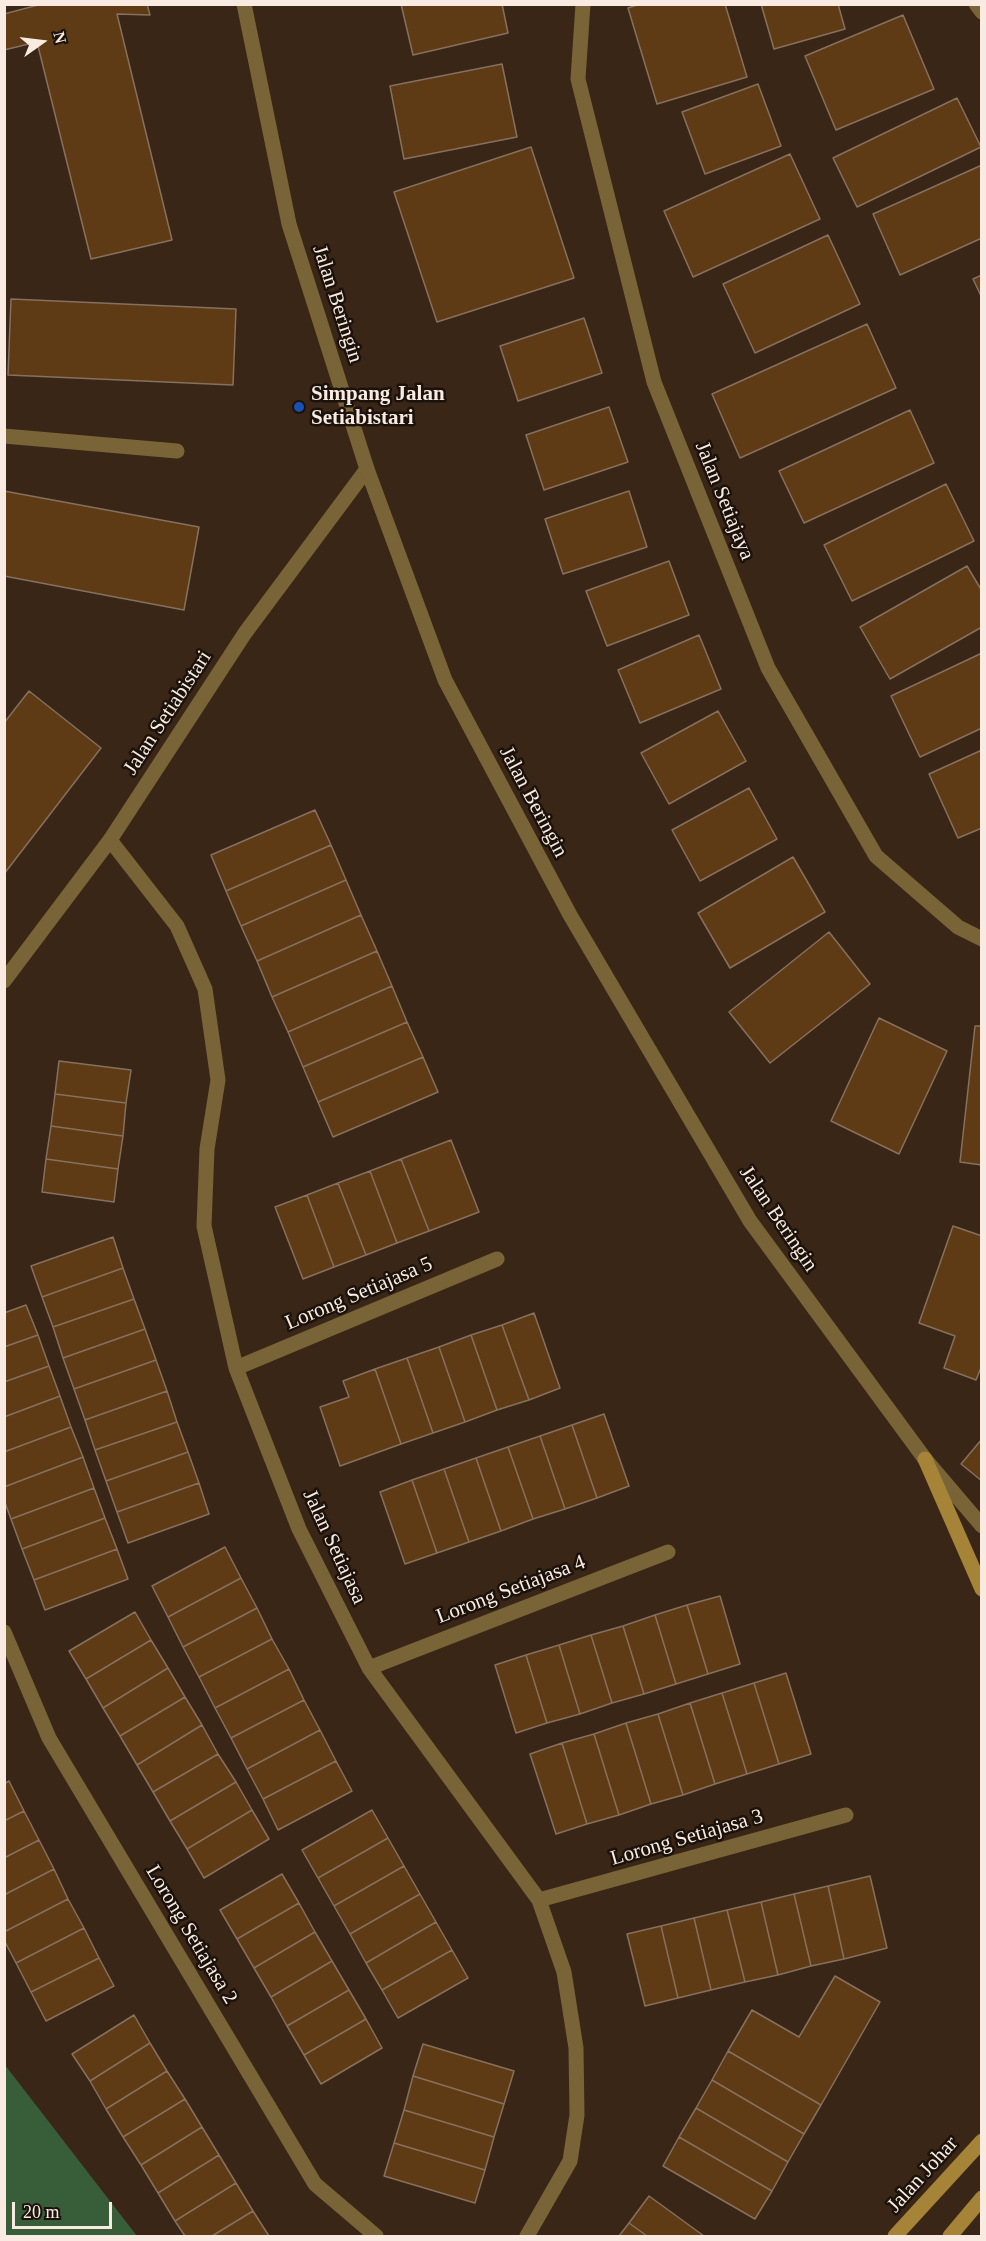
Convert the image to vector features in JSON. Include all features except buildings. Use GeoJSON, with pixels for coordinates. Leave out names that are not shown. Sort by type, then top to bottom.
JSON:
{"type":"FeatureCollection","features":[{"type":"Feature","properties":{"kind":"main road"},"geometry":{"type":"LineString","coordinates":[[926,1460],[981,1589]]}},
{"type":"Feature","properties":{"kind":"main road","name":"Jalan Johar"},"geometry":{"type":"LineString","coordinates":[[895,2236],[981,2141]]}},
{"type":"Feature","properties":{"kind":"main road"},"geometry":{"type":"LineString","coordinates":[[950,2236],[981,2198]]}},
{"type":"Feature","properties":{"kind":"street","name":"Jalan Beringin"},"geometry":{"type":"LineString","coordinates":[[244,4],[290,225],[367,469],[445,680],[570,915],[750,1221],[926,1460],[981,1526]]}},
{"type":"Feature","properties":{"kind":"street","name":"Jalan Setiajaya"},"geometry":{"type":"LineString","coordinates":[[583,4],[578,79],[654,382],[768,668],[876,856],[957,927],[981,939]]}},
{"type":"Feature","properties":{"kind":"street"},"geometry":{"type":"LineString","coordinates":[[976,4],[981,12]]}},
{"type":"Feature","properties":{"kind":"street"},"geometry":{"type":"LineString","coordinates":[[4,436],[177,451]]}},
{"type":"Feature","properties":{"kind":"street","name":"Jalan Setiabistari"},"geometry":{"type":"LineString","coordinates":[[4,981],[110,840],[245,633],[367,469]]}},
{"type":"Feature","properties":{"kind":"street","name":"Jalan Setiajasa"},"geometry":{"type":"LineString","coordinates":[[110,840],[177,926],[205,989],[218,1080],[207,1149],[204,1226],[236,1368],[299,1529],[369,1668],[539,1900],[564,1972],[576,2048],[577,2115],[570,2161],[527,2236]]}},
{"type":"Feature","properties":{"kind":"street","name":"Lorong Setiajasa 5"},"geometry":{"type":"LineString","coordinates":[[236,1368],[497,1259]]}},
{"type":"Feature","properties":{"kind":"street","name":"Lorong Setiajasa 4"},"geometry":{"type":"LineString","coordinates":[[369,1668],[668,1552]]}},
{"type":"Feature","properties":{"kind":"street","name":"Lorong Setiajasa 2"},"geometry":{"type":"LineString","coordinates":[[4,1632],[49,1738],[315,2184],[376,2236]]}},
{"type":"Feature","properties":{"kind":"street","name":"Lorong Setiajasa 3"},"geometry":{"type":"LineString","coordinates":[[539,1900],[846,1815]]}},
{"type":"Feature","properties":{"kind":"green space"},"geometry":{"type":"Polygon","coordinates":[[[5,2065],[137,2236],[5,2236],[5,2065]]]}},
{"type":"Feature","properties":{"kind":"place","name":"Simpang Jalan Setiabistari"},"geometry":{"type":"Point","coordinates":[299,407]}}]}
